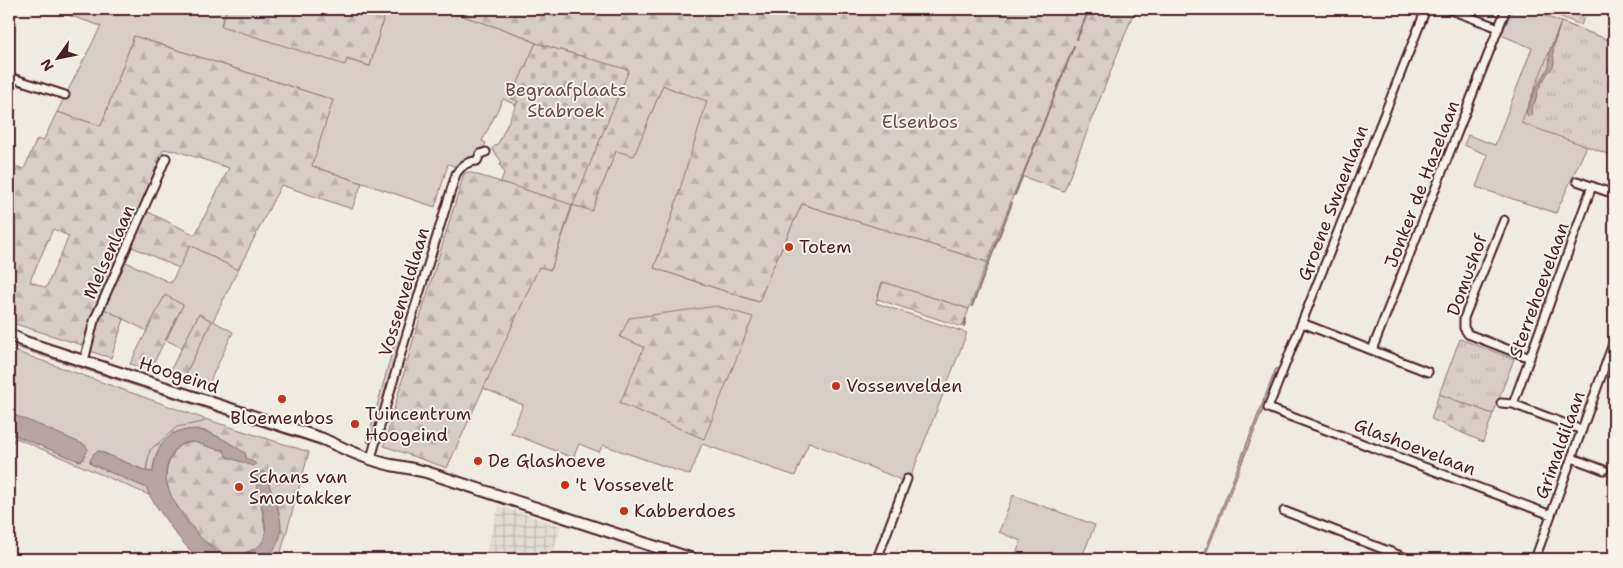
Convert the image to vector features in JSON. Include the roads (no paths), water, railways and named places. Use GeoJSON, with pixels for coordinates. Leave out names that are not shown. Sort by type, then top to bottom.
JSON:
{"type":"FeatureCollection","features":[{"type":"Feature","properties":{"kind":"main road","name":"Hoogeind"},"geometry":{"type":"LineString","coordinates":[[9,334],[24,342]]}},
{"type":"Feature","properties":{"kind":"main road","name":"Hoogeind"},"geometry":{"type":"LineString","coordinates":[[9,340],[24,342],[84,361],[323,439],[340,448],[372,455],[390,464],[408,467],[693,559]]}},
{"type":"Feature","properties":{"kind":"street","name":"Groene Swaenlaan"},"geometry":{"type":"LineString","coordinates":[[1268,408],[1426,9]]}},
{"type":"Feature","properties":{"kind":"street"},"geometry":{"type":"LineString","coordinates":[[1448,9],[1499,28]]}},
{"type":"Feature","properties":{"kind":"street","name":"Jonker de Hazelaan"},"geometry":{"type":"LineString","coordinates":[[1372,350],[1506,9]]}},
{"type":"Feature","properties":{"kind":"street"},"geometry":{"type":"LineString","coordinates":[[9,77],[65,95]]}},
{"type":"Feature","properties":{"kind":"street","name":"Vossenveldlaan"},"geometry":{"type":"LineString","coordinates":[[372,455],[456,174],[463,166],[478,160],[480,154],[486,152]]}},
{"type":"Feature","properties":{"kind":"street","name":"Melsenlaan"},"geometry":{"type":"LineString","coordinates":[[84,361],[94,321],[166,158]]}},
{"type":"Feature","properties":{"kind":"street"},"geometry":{"type":"LineString","coordinates":[[1577,181],[1614,194]]}},
{"type":"Feature","properties":{"kind":"street","name":"Sterrehoevelaan"},"geometry":{"type":"LineString","coordinates":[[1513,404],[1592,186]]}},
{"type":"Feature","properties":{"kind":"street","name":"Domushof"},"geometry":{"type":"LineString","coordinates":[[1504,220],[1464,318],[1464,328],[1468,334],[1530,358]]}},
{"type":"Feature","properties":{"kind":"street"},"geometry":{"type":"LineString","coordinates":[[1302,323],[1428,372]]}},
{"type":"Feature","properties":{"kind":"street","name":"Grimaldilaan"},"geometry":{"type":"LineString","coordinates":[[1535,559],[1614,341]]}},
{"type":"Feature","properties":{"kind":"street"},"geometry":{"type":"LineString","coordinates":[[1501,403],[1513,404],[1582,430]]}},
{"type":"Feature","properties":{"kind":"street","name":"Glashoevelaan"},"geometry":{"type":"LineString","coordinates":[[1268,408],[1551,515]]}},
{"type":"Feature","properties":{"kind":"street"},"geometry":{"type":"LineString","coordinates":[[1572,458],[1604,470]]}},
{"type":"Feature","properties":{"kind":"street"},"geometry":{"type":"LineString","coordinates":[[877,559],[907,479]]}},
{"type":"Feature","properties":{"kind":"street"},"geometry":{"type":"LineString","coordinates":[[1284,511],[1409,559]]}},
{"type":"Feature","properties":{"kind":"waterway"},"geometry":{"type":"LineString","coordinates":[[1077,39],[1089,9]]}},
{"type":"Feature","properties":{"kind":"waterway"},"geometry":{"type":"LineString","coordinates":[[1015,195],[1074,46]]}},
{"type":"Feature","properties":{"kind":"waterway"},"geometry":{"type":"LineString","coordinates":[[972,306],[1012,203]]}},
{"type":"Feature","properties":{"kind":"waterway"},"geometry":{"type":"LineString","coordinates":[[964,326],[966,319]]}},
{"type":"Feature","properties":{"kind":"place","name":"Totem"},"geometry":{"type":"Point","coordinates":[789,247]}},
{"type":"Feature","properties":{"kind":"place","name":"Vossenvelden"},"geometry":{"type":"Point","coordinates":[836,386]}},
{"type":"Feature","properties":{"kind":"place","name":"Bloemenbos"},"geometry":{"type":"Point","coordinates":[282,399]}},
{"type":"Feature","properties":{"kind":"place","name":"Tuincentrum Hoogeind"},"geometry":{"type":"Point","coordinates":[355,424]}},
{"type":"Feature","properties":{"kind":"place","name":"De Glashoeve"},"geometry":{"type":"Point","coordinates":[478,461]}},
{"type":"Feature","properties":{"kind":"place","name":"'t Vossevelt"},"geometry":{"type":"Point","coordinates":[565,485]}},
{"type":"Feature","properties":{"kind":"place","name":"Schans van Smoutakker"},"geometry":{"type":"Point","coordinates":[239,487]}},
{"type":"Feature","properties":{"kind":"place","name":"Kabberdoes"},"geometry":{"type":"Point","coordinates":[624,511]}},
{"type":"Feature","properties":{"kind":"park label","name":"Begraafplaats Stabroek"},"geometry":{"type":"Point","coordinates":[566,100]}},
{"type":"Feature","properties":{"kind":"park label","name":"Elsenbos"},"geometry":{"type":"Point","coordinates":[920,122]}}]}
